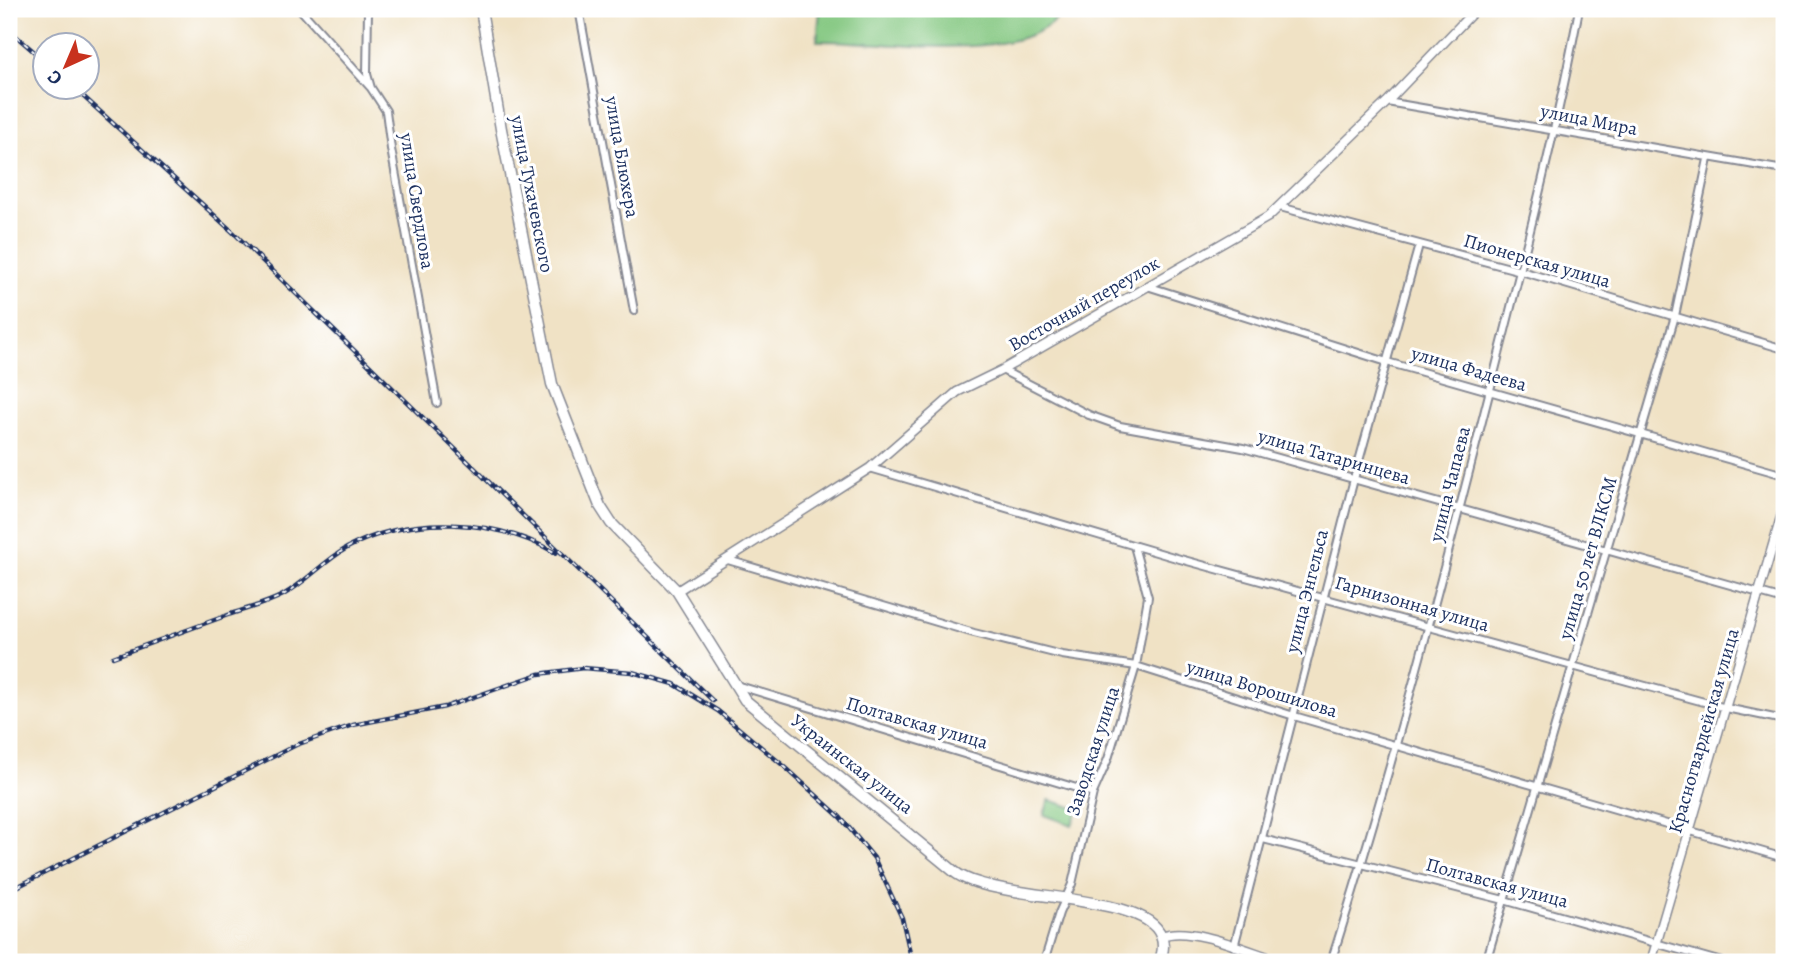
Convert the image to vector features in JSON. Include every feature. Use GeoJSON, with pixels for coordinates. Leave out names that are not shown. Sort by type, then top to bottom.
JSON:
{"type":"FeatureCollection","features":[{"type":"Feature","properties":{"kind":"main road","name":"улица Тухачевского"},"geometry":{"type":"LineString","coordinates":[[481,9],[501,129],[552,384]]}},
{"type":"Feature","properties":{"kind":"main road","name":"Украинская улица"},"geometry":{"type":"LineString","coordinates":[[552,384],[573,445],[603,513],[677,591],[733,684],[759,712],[960,876],[989,888],[1066,898],[1136,915],[1151,923],[1162,936]]}},
{"type":"Feature","properties":{"kind":"main road"},"geometry":{"type":"LineString","coordinates":[[1160,962],[1162,936]]}},
{"type":"Feature","properties":{"kind":"street"},"geometry":{"type":"LineString","coordinates":[[300,9],[371,88]]}},
{"type":"Feature","properties":{"kind":"street","name":"улица Свердлова"},"geometry":{"type":"LineString","coordinates":[[368,9],[366,60],[371,88],[382,102],[389,123],[391,149],[437,403]]}},
{"type":"Feature","properties":{"kind":"street","name":"улица Блюхера"},"geometry":{"type":"LineString","coordinates":[[579,9],[634,311]]}},
{"type":"Feature","properties":{"kind":"street","name":"Восточный переулок"},"geometry":{"type":"LineString","coordinates":[[677,591],[870,468],[957,392],[1002,370],[1261,221],[1280,207],[1387,102],[1476,9]]}},
{"type":"Feature","properties":{"kind":"street","name":"улица Чапаева"},"geometry":{"type":"LineString","coordinates":[[1331,962],[1363,864],[1461,510],[1556,129],[1579,9]]}},
{"type":"Feature","properties":{"kind":"street","name":"улица Мира"},"geometry":{"type":"LineString","coordinates":[[1387,102],[1784,170]]}},
{"type":"Feature","properties":{"kind":"street","name":"улица 50 лет ВЛКСМ"},"geometry":{"type":"LineString","coordinates":[[1486,962],[1675,316],[1708,159]]}},
{"type":"Feature","properties":{"kind":"street","name":"Пионерская улица"},"geometry":{"type":"LineString","coordinates":[[1280,207],[1521,271],[1784,349]]}},
{"type":"Feature","properties":{"kind":"street","name":"улица Энгельса"},"geometry":{"type":"LineString","coordinates":[[1234,947],[1354,479],[1419,245]]}},
{"type":"Feature","properties":{"kind":"street","name":"улица Фадеева"},"geometry":{"type":"LineString","coordinates":[[1147,286],[1387,362],[1784,475]]}},
{"type":"Feature","properties":{"kind":"street","name":"улица Татаринцева"},"geometry":{"type":"LineString","coordinates":[[1002,370],[1089,415],[1120,426],[1243,448],[1784,600]]}},
{"type":"Feature","properties":{"kind":"street","name":"Гарнизонная улица"},"geometry":{"type":"LineString","coordinates":[[870,468],[1134,546],[1325,596],[1726,708],[1784,720]]}},
{"type":"Feature","properties":{"kind":"street","name":"Красногвардейская улица"},"geometry":{"type":"LineString","coordinates":[[1651,962],[1692,830],[1784,507]]}},
{"type":"Feature","properties":{"kind":"street","name":"Заводская улица"},"geometry":{"type":"LineString","coordinates":[[1044,962],[1080,853],[1093,793],[1108,759],[1136,666],[1148,597],[1134,546]]}},
{"type":"Feature","properties":{"kind":"street","name":"улица Ворошилова"},"geometry":{"type":"LineString","coordinates":[[729,560],[986,636],[1062,655],[1136,666],[1294,716],[1784,858]]}},
{"type":"Feature","properties":{"kind":"street","name":"Полтавская улица"},"geometry":{"type":"LineString","coordinates":[[733,684],[1093,793]]}},
{"type":"Feature","properties":{"kind":"street","name":"Полтавская улица"},"geometry":{"type":"LineString","coordinates":[[1263,839],[1504,900],[1722,962]]}},
{"type":"Feature","properties":{"kind":"street"},"geometry":{"type":"LineString","coordinates":[[1162,936],[1172,932],[1186,932],[1283,962]]}},
{"type":"Feature","properties":{"kind":"green space"},"geometry":{"type":"Polygon","coordinates":[[[820,9],[1064,9],[1046,28],[1019,39],[987,45],[950,47],[817,41],[820,9]]]}},
{"type":"Feature","properties":{"kind":"green space"},"geometry":{"type":"Polygon","coordinates":[[[1049,800],[1078,809],[1072,825],[1044,815],[1049,800]]]}},
{"type":"Feature","properties":{"kind":"railway"},"geometry":{"type":"LineString","coordinates":[[9,30],[32,50]]}},
{"type":"Feature","properties":{"kind":"railway"},"geometry":{"type":"LineString","coordinates":[[89,102],[235,234],[713,701]]}},
{"type":"Feature","properties":{"kind":"railway"},"geometry":{"type":"LineString","coordinates":[[113,657],[263,604],[291,590],[347,548],[398,530],[424,525],[479,527],[532,541],[556,553]]}},
{"type":"Feature","properties":{"kind":"railway"},"geometry":{"type":"LineString","coordinates":[[9,891],[296,745],[353,725],[445,707],[539,674],[583,668],[632,672],[674,684],[718,711],[785,767],[840,817],[874,858],[902,918],[912,962]]}}]}
